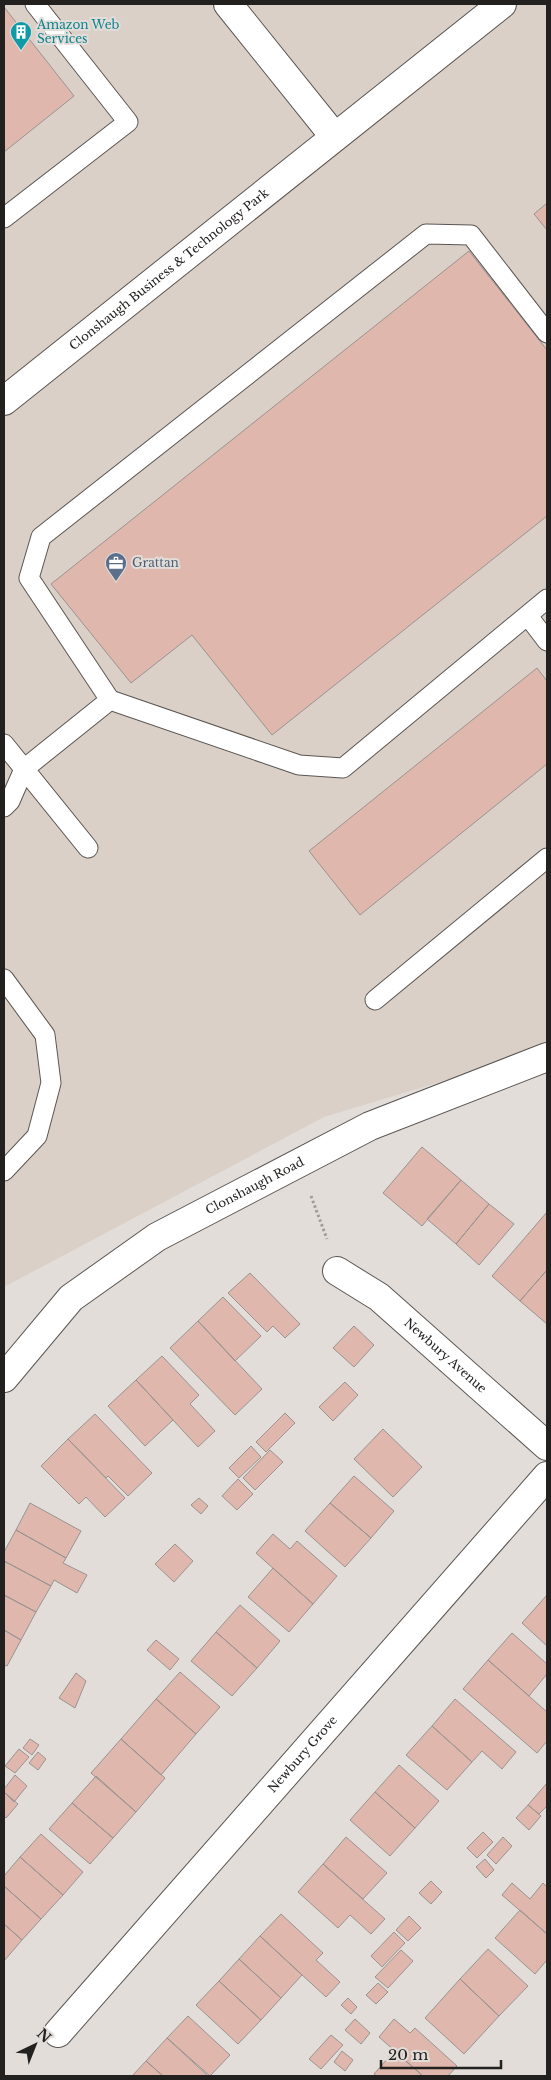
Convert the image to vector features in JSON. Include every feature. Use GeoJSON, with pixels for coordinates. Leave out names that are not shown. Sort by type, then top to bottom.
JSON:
{"type":"FeatureCollection","features":[{"type":"Feature","properties":{"kind":"street"},"geometry":{"type":"LineString","coordinates":[[228,4],[334,136]]}},
{"type":"Feature","properties":{"kind":"street","name":"Clonshaugh Business & Technology Park"},"geometry":{"type":"LineString","coordinates":[[4,401],[334,136],[502,4]]}},
{"type":"Feature","properties":{"kind":"street","name":"Clonshaugh Road"},"geometry":{"type":"LineString","coordinates":[[4,1378],[71,1298],[157,1237],[370,1126],[547,1057]]}},
{"type":"Feature","properties":{"kind":"street","name":"Newbury Avenue"},"geometry":{"type":"LineString","coordinates":[[337,1271],[379,1297],[547,1446]]}},
{"type":"Feature","properties":{"kind":"street","name":"Newbury Grove"},"geometry":{"type":"LineString","coordinates":[[58,2033],[547,1476]]}},
{"type":"Feature","properties":{"kind":"lane"},"geometry":{"type":"LineString","coordinates":[[4,218],[128,122],[35,4]]}},
{"type":"Feature","properties":{"kind":"lane"},"geometry":{"type":"LineString","coordinates":[[547,333],[471,235],[426,234],[41,537],[29,578],[110,700],[299,766],[343,768],[547,599]]}},
{"type":"Feature","properties":{"kind":"lane"},"geometry":{"type":"LineString","coordinates":[[528,616],[547,642]]}},
{"type":"Feature","properties":{"kind":"lane"},"geometry":{"type":"LineString","coordinates":[[4,807],[10,801],[24,769],[110,700]]}},
{"type":"Feature","properties":{"kind":"lane"},"geometry":{"type":"LineString","coordinates":[[4,744],[88,848]]}},
{"type":"Feature","properties":{"kind":"lane"},"geometry":{"type":"LineString","coordinates":[[374,1000],[547,858]]}},
{"type":"Feature","properties":{"kind":"lane"},"geometry":{"type":"LineString","coordinates":[[4,979],[45,1035],[51,1084],[37,1136],[4,1171]]}},
{"type":"Feature","properties":{"kind":"path"},"geometry":{"type":"LineString","coordinates":[[296,1164],[321,1220],[337,1271]]}},
{"type":"Feature","properties":{"kind":"shaded area"},"geometry":{"type":"Polygon","coordinates":[[[4,4],[547,4],[547,1050],[324,1117],[4,1287],[4,4]]]}},
{"type":"Feature","properties":{"kind":"building","name":"Amazon Web Services"},"geometry":{"type":"Polygon","coordinates":[[[4,7],[74,96],[4,152],[4,7]]]}},
{"type":"Feature","properties":{"kind":"building"},"geometry":{"type":"Polygon","coordinates":[[[547,203],[547,230],[534,214],[547,203]]]}},
{"type":"Feature","properties":{"kind":"building"},"geometry":{"type":"Polygon","coordinates":[[[469,251],[547,350],[547,516],[272,735],[192,635],[131,683],[51,584],[469,251]]]}},
{"type":"Feature","properties":{"kind":"building"},"geometry":{"type":"Polygon","coordinates":[[[537,668],[547,681],[547,764],[360,915],[309,851],[537,668]]]}},
{"type":"Feature","properties":{"kind":"building"},"geometry":{"type":"Polygon","coordinates":[[[422,1147],[461,1180],[422,1226],[383,1193],[422,1147]]]}},
{"type":"Feature","properties":{"kind":"building"},"geometry":{"type":"Polygon","coordinates":[[[461,1180],[489,1204],[456,1244],[427,1219],[461,1180]]]}},
{"type":"Feature","properties":{"kind":"building"},"geometry":{"type":"Polygon","coordinates":[[[489,1204],[514,1224],[479,1265],[456,1244],[489,1204]]]}},
{"type":"Feature","properties":{"kind":"building"},"geometry":{"type":"Polygon","coordinates":[[[547,1212],[547,1270],[520,1301],[492,1276],[547,1212]]]}},
{"type":"Feature","properties":{"kind":"building"},"geometry":{"type":"Polygon","coordinates":[[[547,1270],[547,1324],[520,1301],[547,1270]]]}},
{"type":"Feature","properties":{"kind":"building"},"geometry":{"type":"Polygon","coordinates":[[[250,1273],[300,1324],[285,1338],[273,1326],[267,1332],[228,1293],[250,1273]]]}},
{"type":"Feature","properties":{"kind":"building"},"geometry":{"type":"Polygon","coordinates":[[[223,1297],[261,1336],[235,1361],[198,1321],[223,1297]]]}},
{"type":"Feature","properties":{"kind":"building"},"geometry":{"type":"Polygon","coordinates":[[[198,1321],[262,1389],[235,1415],[170,1348],[198,1321]]]}},
{"type":"Feature","properties":{"kind":"building"},"geometry":{"type":"Polygon","coordinates":[[[354,1326],[374,1345],[354,1367],[333,1348],[354,1326]]]}},
{"type":"Feature","properties":{"kind":"building"},"geometry":{"type":"Polygon","coordinates":[[[162,1356],[199,1395],[190,1404],[215,1431],[198,1447],[136,1380],[162,1356]]]}},
{"type":"Feature","properties":{"kind":"building"},"geometry":{"type":"Polygon","coordinates":[[[136,1380],[173,1420],[145,1446],[108,1406],[136,1380]]]}},
{"type":"Feature","properties":{"kind":"building"},"geometry":{"type":"Polygon","coordinates":[[[345,1382],[358,1395],[333,1421],[319,1407],[345,1382]]]}},
{"type":"Feature","properties":{"kind":"building"},"geometry":{"type":"Polygon","coordinates":[[[285,1413],[295,1423],[266,1452],[256,1442],[285,1413]]]}},
{"type":"Feature","properties":{"kind":"building"},"geometry":{"type":"Polygon","coordinates":[[[95,1414],[152,1473],[128,1496],[108,1476],[106,1478],[68,1439],[95,1414]]]}},
{"type":"Feature","properties":{"kind":"building"},"geometry":{"type":"Polygon","coordinates":[[[383,1429],[422,1467],[393,1497],[354,1459],[383,1429]]]}},
{"type":"Feature","properties":{"kind":"building"},"geometry":{"type":"Polygon","coordinates":[[[68,1439],[125,1498],[105,1517],[86,1497],[79,1504],[41,1466],[68,1439]]]}},
{"type":"Feature","properties":{"kind":"building"},"geometry":{"type":"Polygon","coordinates":[[[251,1446],[261,1457],[239,1478],[229,1468],[251,1446]]]}},
{"type":"Feature","properties":{"kind":"building"},"geometry":{"type":"Polygon","coordinates":[[[270,1450],[283,1462],[255,1490],[243,1478],[270,1450]]]}},
{"type":"Feature","properties":{"kind":"building"},"geometry":{"type":"Polygon","coordinates":[[[354,1476],[394,1511],[371,1538],[330,1503],[354,1476]]]}},
{"type":"Feature","properties":{"kind":"building"},"geometry":{"type":"Polygon","coordinates":[[[238,1479],[253,1494],[237,1510],[222,1496],[238,1479]]]}},
{"type":"Feature","properties":{"kind":"building"},"geometry":{"type":"Polygon","coordinates":[[[199,1498],[208,1506],[201,1514],[191,1505],[199,1498]]]}},
{"type":"Feature","properties":{"kind":"building"},"geometry":{"type":"Polygon","coordinates":[[[30,1503],[81,1531],[66,1558],[16,1530],[30,1503]]]}},
{"type":"Feature","properties":{"kind":"building"},"geometry":{"type":"Polygon","coordinates":[[[330,1503],[371,1538],[345,1567],[305,1531],[330,1503]]]}},
{"type":"Feature","properties":{"kind":"building"},"geometry":{"type":"Polygon","coordinates":[[[16,1530],[66,1558],[63,1563],[87,1575],[77,1593],[54,1580],[51,1586],[4,1561],[4,1552],[16,1530]]]}},
{"type":"Feature","properties":{"kind":"building"},"geometry":{"type":"Polygon","coordinates":[[[273,1534],[290,1549],[297,1541],[337,1576],[313,1604],[256,1553],[273,1534]]]}},
{"type":"Feature","properties":{"kind":"building"},"geometry":{"type":"Polygon","coordinates":[[[175,1544],[193,1561],[174,1582],[155,1564],[175,1544]]]}},
{"type":"Feature","properties":{"kind":"building"},"geometry":{"type":"Polygon","coordinates":[[[4,1561],[51,1586],[36,1612],[4,1595],[4,1561]]]}},
{"type":"Feature","properties":{"kind":"building"},"geometry":{"type":"Polygon","coordinates":[[[273,1568],[313,1604],[289,1632],[248,1597],[273,1568]]]}},
{"type":"Feature","properties":{"kind":"building"},"geometry":{"type":"Polygon","coordinates":[[[4,1595],[36,1612],[21,1640],[4,1630],[4,1595]]]}},
{"type":"Feature","properties":{"kind":"building"},"geometry":{"type":"Polygon","coordinates":[[[547,1595],[547,1646],[522,1623],[547,1595]]]}},
{"type":"Feature","properties":{"kind":"building"},"geometry":{"type":"Polygon","coordinates":[[[240,1605],[280,1641],[257,1668],[216,1632],[240,1605]]]}},
{"type":"Feature","properties":{"kind":"building"},"geometry":{"type":"Polygon","coordinates":[[[4,1630],[21,1640],[7,1666],[4,1665],[4,1630]]]}},
{"type":"Feature","properties":{"kind":"building"},"geometry":{"type":"Polygon","coordinates":[[[216,1632],[257,1668],[232,1696],[191,1661],[216,1632]]]}},
{"type":"Feature","properties":{"kind":"building"},"geometry":{"type":"Polygon","coordinates":[[[512,1633],[547,1664],[547,1674],[529,1696],[488,1660],[512,1633]]]}},
{"type":"Feature","properties":{"kind":"building"},"geometry":{"type":"Polygon","coordinates":[[[156,1640],[179,1659],[170,1670],[147,1650],[156,1640]]]}},
{"type":"Feature","properties":{"kind":"building"},"geometry":{"type":"Polygon","coordinates":[[[488,1660],[547,1712],[547,1741],[537,1753],[463,1689],[488,1660]]]}},
{"type":"Feature","properties":{"kind":"building"},"geometry":{"type":"Polygon","coordinates":[[[180,1672],[220,1707],[196,1734],[156,1699],[180,1672]]]}},
{"type":"Feature","properties":{"kind":"building"},"geometry":{"type":"Polygon","coordinates":[[[76,1673],[86,1681],[75,1708],[59,1698],[76,1673]]]}},
{"type":"Feature","properties":{"kind":"building"},"geometry":{"type":"Polygon","coordinates":[[[156,1699],[196,1734],[161,1775],[121,1739],[156,1699]]]}},
{"type":"Feature","properties":{"kind":"building"},"geometry":{"type":"Polygon","coordinates":[[[455,1699],[516,1752],[502,1769],[482,1751],[472,1762],[432,1726],[455,1699]]]}},
{"type":"Feature","properties":{"kind":"building"},"geometry":{"type":"Polygon","coordinates":[[[432,1726],[472,1762],[447,1790],[406,1755],[432,1726]]]}},
{"type":"Feature","properties":{"kind":"building"},"geometry":{"type":"Polygon","coordinates":[[[30,1739],[39,1745],[32,1755],[23,1748],[30,1739]]]}},
{"type":"Feature","properties":{"kind":"building"},"geometry":{"type":"Polygon","coordinates":[[[121,1739],[165,1778],[136,1812],[91,1773],[121,1739]]]}},
{"type":"Feature","properties":{"kind":"building"},"geometry":{"type":"Polygon","coordinates":[[[19,1749],[29,1757],[15,1773],[5,1766],[19,1749]]]}},
{"type":"Feature","properties":{"kind":"building"},"geometry":{"type":"Polygon","coordinates":[[[38,1752],[46,1759],[38,1770],[29,1763],[38,1752]]]}},
{"type":"Feature","properties":{"kind":"building"},"geometry":{"type":"Polygon","coordinates":[[[399,1765],[439,1801],[415,1828],[375,1792],[399,1765]]]}},
{"type":"Feature","properties":{"kind":"building"},"geometry":{"type":"Polygon","coordinates":[[[15,1775],[27,1786],[14,1802],[4,1792],[4,1789],[15,1775]]]}},
{"type":"Feature","properties":{"kind":"building"},"geometry":{"type":"Polygon","coordinates":[[[96,1776],[136,1812],[113,1838],[72,1803],[96,1776]]]}},
{"type":"Feature","properties":{"kind":"building"},"geometry":{"type":"Polygon","coordinates":[[[547,1783],[547,1806],[539,1814],[528,1805],[547,1783]]]}},
{"type":"Feature","properties":{"kind":"building"},"geometry":{"type":"Polygon","coordinates":[[[4,1792],[18,1804],[6,1818],[4,1816],[4,1792]]]}},
{"type":"Feature","properties":{"kind":"building"},"geometry":{"type":"Polygon","coordinates":[[[375,1792],[415,1828],[390,1856],[350,1820],[375,1792]]]}},
{"type":"Feature","properties":{"kind":"building"},"geometry":{"type":"Polygon","coordinates":[[[72,1803],[113,1838],[90,1864],[49,1829],[72,1803]]]}},
{"type":"Feature","properties":{"kind":"building"},"geometry":{"type":"Polygon","coordinates":[[[528,1805],[541,1816],[529,1830],[516,1818],[528,1805]]]}},
{"type":"Feature","properties":{"kind":"building"},"geometry":{"type":"Polygon","coordinates":[[[483,1832],[493,1842],[477,1858],[467,1848],[483,1832]]]}},
{"type":"Feature","properties":{"kind":"building"},"geometry":{"type":"Polygon","coordinates":[[[41,1834],[83,1872],[63,1895],[20,1857],[41,1834]]]}},
{"type":"Feature","properties":{"kind":"building"},"geometry":{"type":"Polygon","coordinates":[[[346,1837],[387,1873],[363,1899],[323,1864],[346,1837]]]}},
{"type":"Feature","properties":{"kind":"building"},"geometry":{"type":"Polygon","coordinates":[[[503,1837],[512,1846],[496,1864],[487,1855],[503,1837]]]}},
{"type":"Feature","properties":{"kind":"building"},"geometry":{"type":"Polygon","coordinates":[[[20,1857],[63,1895],[41,1919],[4,1886],[4,1876],[20,1857]]]}},
{"type":"Feature","properties":{"kind":"building"},"geometry":{"type":"Polygon","coordinates":[[[485,1859],[494,1870],[486,1878],[476,1867],[485,1859]]]}},
{"type":"Feature","properties":{"kind":"building"},"geometry":{"type":"Polygon","coordinates":[[[323,1864],[385,1919],[371,1934],[350,1915],[338,1928],[298,1892],[323,1864]]]}},
{"type":"Feature","properties":{"kind":"building"},"geometry":{"type":"Polygon","coordinates":[[[431,1881],[442,1892],[431,1904],[419,1893],[431,1881]]]}},
{"type":"Feature","properties":{"kind":"building"},"geometry":{"type":"Polygon","coordinates":[[[512,1883],[530,1899],[543,1883],[547,1887],[547,1934],[502,1895],[512,1883]]]}},
{"type":"Feature","properties":{"kind":"building"},"geometry":{"type":"Polygon","coordinates":[[[4,1886],[41,1919],[22,1940],[4,1924],[4,1886]]]}},
{"type":"Feature","properties":{"kind":"building"},"geometry":{"type":"Polygon","coordinates":[[[520,1910],[547,1934],[547,1960],[535,1974],[495,1938],[520,1910]]]}},
{"type":"Feature","properties":{"kind":"building"},"geometry":{"type":"Polygon","coordinates":[[[281,1914],[323,1953],[316,1960],[340,1982],[326,1997],[260,1936],[281,1914]]]}},
{"type":"Feature","properties":{"kind":"building"},"geometry":{"type":"Polygon","coordinates":[[[409,1916],[421,1928],[408,1941],[396,1930],[409,1916]]]}},
{"type":"Feature","properties":{"kind":"building"},"geometry":{"type":"Polygon","coordinates":[[[4,1924],[22,1940],[4,1961],[4,1924]]]}},
{"type":"Feature","properties":{"kind":"building"},"geometry":{"type":"Polygon","coordinates":[[[394,1932],[405,1943],[382,1967],[371,1956],[394,1932]]]}},
{"type":"Feature","properties":{"kind":"building"},"geometry":{"type":"Polygon","coordinates":[[[260,1936],[302,1975],[281,1998],[239,1959],[260,1936]]]}},
{"type":"Feature","properties":{"kind":"building"},"geometry":{"type":"Polygon","coordinates":[[[488,1949],[528,1986],[499,2016],[460,1979],[488,1949]]]}},
{"type":"Feature","properties":{"kind":"building"},"geometry":{"type":"Polygon","coordinates":[[[401,1950],[413,1961],[388,1988],[375,1977],[401,1950]]]}},
{"type":"Feature","properties":{"kind":"building"},"geometry":{"type":"Polygon","coordinates":[[[239,1959],[281,1998],[261,2020],[219,1981],[239,1959]]]}},
{"type":"Feature","properties":{"kind":"building"},"geometry":{"type":"Polygon","coordinates":[[[460,1979],[499,2016],[464,2054],[425,2018],[460,1979]]]}},
{"type":"Feature","properties":{"kind":"building"},"geometry":{"type":"Polygon","coordinates":[[[219,1981],[261,2020],[238,2044],[196,2005],[219,1981]]]}},
{"type":"Feature","properties":{"kind":"building"},"geometry":{"type":"Polygon","coordinates":[[[378,1983],[388,1992],[376,2004],[366,1995],[378,1983]]]}},
{"type":"Feature","properties":{"kind":"building"},"geometry":{"type":"Polygon","coordinates":[[[348,1998],[357,2007],[351,2014],[341,2005],[348,1998]]]}},
{"type":"Feature","properties":{"kind":"building"},"geometry":{"type":"Polygon","coordinates":[[[188,2016],[230,2055],[210,2076],[167,2038],[188,2016]]]}},
{"type":"Feature","properties":{"kind":"building"},"geometry":{"type":"Polygon","coordinates":[[[355,2019],[370,2033],[361,2044],[345,2030],[355,2019]]]}},
{"type":"Feature","properties":{"kind":"building"},"geometry":{"type":"Polygon","coordinates":[[[394,2019],[410,2033],[415,2028],[457,2066],[448,2076],[423,2076],[379,2037],[394,2019]]]}},
{"type":"Feature","properties":{"kind":"building"},"geometry":{"type":"Polygon","coordinates":[[[331,2035],[343,2045],[321,2069],[309,2059],[331,2035]]]}},
{"type":"Feature","properties":{"kind":"building"},"geometry":{"type":"Polygon","coordinates":[[[167,2038],[208,2076],[163,2076],[146,2061],[167,2038]]]}},
{"type":"Feature","properties":{"kind":"building"},"geometry":{"type":"Polygon","coordinates":[[[342,2051],[353,2060],[345,2071],[334,2062],[342,2051]]]}},
{"type":"Feature","properties":{"kind":"building"},"geometry":{"type":"Polygon","coordinates":[[[394,2051],[423,2076],[377,2076],[374,2074],[394,2051]]]}},
{"type":"Feature","properties":{"kind":"building"},"geometry":{"type":"Polygon","coordinates":[[[146,2061],[163,2076],[132,2076],[146,2061]]]}},
{"type":"Feature","properties":{"kind":"place","name":"Amazon Web Services"},"geometry":{"type":"Point","coordinates":[21,51]}},
{"type":"Feature","properties":{"kind":"place","name":"Grattan"},"geometry":{"type":"Point","coordinates":[116,582]}}]}
